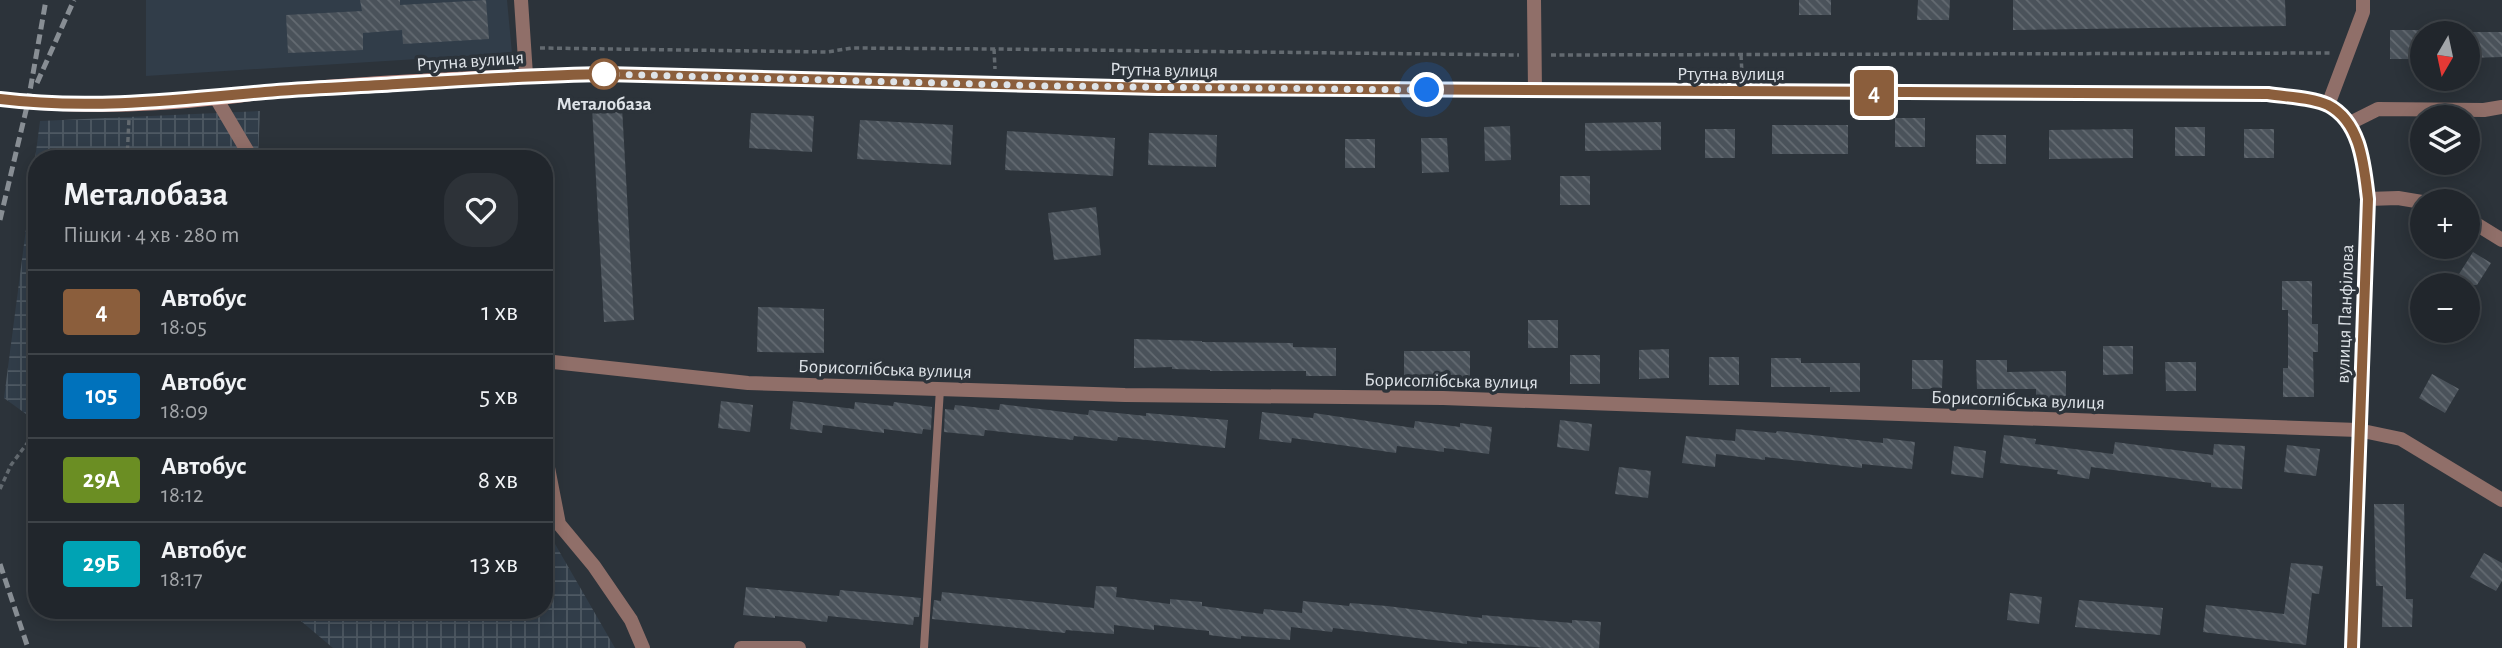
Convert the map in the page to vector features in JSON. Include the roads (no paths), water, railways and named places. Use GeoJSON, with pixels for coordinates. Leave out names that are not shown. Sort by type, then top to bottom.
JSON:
{"type":"FeatureCollection","features":[{"type":"Feature","properties":{"kind":"main road","name":"Ртутна вулиця"},"geometry":{"type":"LineString","coordinates":[[0,99],[77,104],[131,103],[526,75],[604,74],[1117,88],[2268,94],[2328,105]]}},
{"type":"Feature","properties":{"kind":"main road","name":"вулиця Панфілова"},"geometry":{"type":"LineString","coordinates":[[2328,105],[2348,124],[2361,154],[2368,199],[2352,648]]}},
{"type":"Feature","properties":{"kind":"street"},"geometry":{"type":"LineString","coordinates":[[521,0],[526,75]]}},
{"type":"Feature","properties":{"kind":"street"},"geometry":{"type":"LineString","coordinates":[[1534,0],[1535,91]]}},
{"type":"Feature","properties":{"kind":"street"},"geometry":{"type":"LineString","coordinates":[[2328,105],[2363,12],[2363,0]]}},
{"type":"Feature","properties":{"kind":"street"},"geometry":{"type":"LineString","coordinates":[[216,98],[246,150]]}},
{"type":"Feature","properties":{"kind":"street"},"geometry":{"type":"LineString","coordinates":[[2348,124],[2378,109],[2484,110],[2502,107]]}},
{"type":"Feature","properties":{"kind":"street"},"geometry":{"type":"LineString","coordinates":[[2368,199],[2410,200]]}},
{"type":"Feature","properties":{"kind":"street"},"geometry":{"type":"LineString","coordinates":[[2480,226],[2502,240]]}},
{"type":"Feature","properties":{"kind":"street","name":"Борисоглібська вулиця"},"geometry":{"type":"LineString","coordinates":[[553,362],[748,383],[1125,395],[1443,398],[2358,430],[2401,439],[2502,500]]}},
{"type":"Feature","properties":{"kind":"street"},"geometry":{"type":"LineString","coordinates":[[553,493],[559,524],[594,566],[631,620],[643,648]]}},
{"type":"Feature","properties":{"kind":"street"},"geometry":{"type":"LineString","coordinates":[[741,648],[799,648]]}},
{"type":"Feature","properties":{"kind":"lane"},"geometry":{"type":"LineString","coordinates":[[924,648],[940,389]]}},
{"type":"Feature","properties":{"kind":"railway"},"geometry":{"type":"LineString","coordinates":[[0,220],[28,102],[46,0]]}},
{"type":"Feature","properties":{"kind":"railway"},"geometry":{"type":"LineString","coordinates":[[37,83],[74,0]]}},
{"type":"Feature","properties":{"kind":"railway"},"geometry":{"type":"LineString","coordinates":[[0,564],[28,648]]}},
{"type":"Feature","properties":{"kind":"place","name":"Металобаза"},"geometry":{"type":"Point","coordinates":[604,74]}}]}
